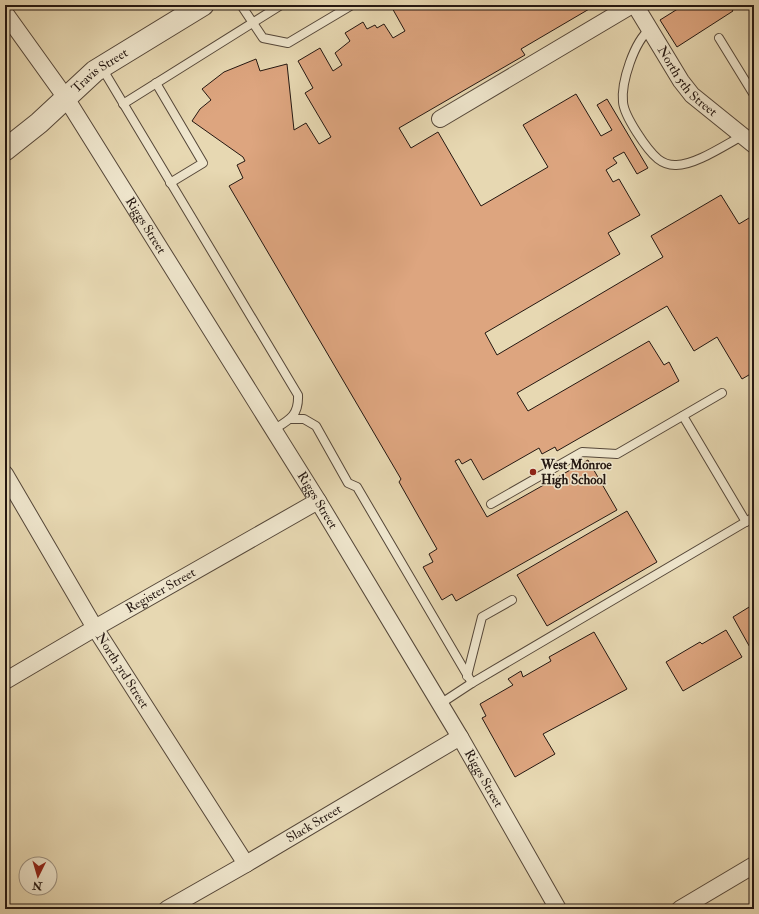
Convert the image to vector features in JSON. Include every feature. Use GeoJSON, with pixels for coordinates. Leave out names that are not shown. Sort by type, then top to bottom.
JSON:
{"type":"FeatureCollection","features":[{"type":"Feature","properties":{"kind":"street","name":"Travis Street"},"geometry":{"type":"LineString","coordinates":[[5,150],[39,124],[102,67],[204,5]]}},
{"type":"Feature","properties":{"kind":"street","name":"North 5th Street"},"geometry":{"type":"LineString","coordinates":[[634,5],[681,81],[692,95],[748,140]]}},
{"type":"Feature","properties":{"kind":"street"},"geometry":{"type":"LineString","coordinates":[[440,119],[634,5]]}},
{"type":"Feature","properties":{"kind":"street","name":"Riggs Street"},"geometry":{"type":"LineString","coordinates":[[5,13],[66,98],[318,501],[460,737],[558,909]]}},
{"type":"Feature","properties":{"kind":"street","name":"North 3rd Street"},"geometry":{"type":"LineString","coordinates":[[5,474],[95,628],[246,864]]}},
{"type":"Feature","properties":{"kind":"street","name":"Register Street"},"geometry":{"type":"LineString","coordinates":[[5,681],[318,501]]}},
{"type":"Feature","properties":{"kind":"street","name":"Slack Street"},"geometry":{"type":"LineString","coordinates":[[167,909],[460,737]]}},
{"type":"Feature","properties":{"kind":"street"},"geometry":{"type":"LineString","coordinates":[[680,909],[754,865]]}},
{"type":"Feature","properties":{"kind":"lane"},"geometry":{"type":"LineString","coordinates":[[241,5],[263,38],[288,43],[352,5]]}},
{"type":"Feature","properties":{"kind":"lane"},"geometry":{"type":"LineString","coordinates":[[123,104],[281,5]]}},
{"type":"Feature","properties":{"kind":"lane"},"geometry":{"type":"LineString","coordinates":[[650,29],[637,44],[624,84],[623,100],[625,109],[633,125],[653,154],[662,162],[669,164],[683,164],[748,140]]}},
{"type":"Feature","properties":{"kind":"lane"},"geometry":{"type":"LineString","coordinates":[[719,38],[754,95]]}},
{"type":"Feature","properties":{"kind":"lane"},"geometry":{"type":"LineString","coordinates":[[102,67],[298,395],[298,407],[291,418],[273,430]]}},
{"type":"Feature","properties":{"kind":"lane"},"geometry":{"type":"LineString","coordinates":[[156,83],[203,164],[170,183]]}},
{"type":"Feature","properties":{"kind":"lane"},"geometry":{"type":"LineString","coordinates":[[491,504],[582,452],[617,454],[722,393]]}},
{"type":"Feature","properties":{"kind":"lane"},"geometry":{"type":"LineString","coordinates":[[682,416],[746,522]]}},
{"type":"Feature","properties":{"kind":"lane"},"geometry":{"type":"LineString","coordinates":[[291,418],[304,419],[316,426],[348,483],[357,487],[469,679]]}},
{"type":"Feature","properties":{"kind":"lane"},"geometry":{"type":"LineString","coordinates":[[440,704],[469,679],[754,517]]}},
{"type":"Feature","properties":{"kind":"lane"},"geometry":{"type":"LineString","coordinates":[[469,679],[482,617],[512,600]]}},
{"type":"Feature","properties":{"kind":"building"},"geometry":{"type":"Polygon","coordinates":[[[596,5],[521,49],[525,55],[399,128],[411,148],[438,132],[481,206],[548,167],[523,125],[576,94],[601,136],[612,130],[597,105],[607,99],[648,168],[637,174],[624,152],[613,158],[617,163],[606,170],[613,182],[619,179],[640,215],[608,233],[620,254],[485,333],[497,355],[663,257],[651,236],[721,195],[739,224],[754,215],[754,372],[742,379],[717,337],[694,351],[667,306],[517,393],[528,411],[649,341],[664,365],[669,362],[679,381],[557,451],[555,447],[542,454],[539,448],[483,480],[471,459],[462,464],[459,459],[455,461],[487,517],[588,460],[617,510],[456,601],[452,594],[442,600],[423,567],[433,562],[429,554],[437,549],[399,482],[401,479],[229,186],[243,178],[237,165],[245,161],[243,157],[192,121],[200,109],[211,100],[202,89],[224,72],[256,59],[260,71],[287,64],[294,130],[306,123],[319,144],[331,137],[305,93],[313,88],[298,61],[320,48],[333,71],[342,65],[335,53],[350,41],[345,33],[363,22],[367,29],[375,25],[377,28],[384,24],[393,38],[405,31],[391,6],[596,5]]]}},
{"type":"Feature","properties":{"kind":"building"},"geometry":{"type":"Polygon","coordinates":[[[684,5],[729,5],[733,11],[677,47],[660,20],[684,5]]]}},
{"type":"Feature","properties":{"kind":"building"},"geometry":{"type":"Polygon","coordinates":[[[627,511],[657,562],[547,626],[517,575],[627,511]]]}},
{"type":"Feature","properties":{"kind":"building"},"geometry":{"type":"Polygon","coordinates":[[[754,604],[754,650],[752,651],[733,617],[754,604]]]}},
{"type":"Feature","properties":{"kind":"building"},"geometry":{"type":"Polygon","coordinates":[[[726,630],[742,657],[683,691],[666,662],[700,642],[702,644],[726,630]]]}},
{"type":"Feature","properties":{"kind":"building"},"geometry":{"type":"Polygon","coordinates":[[[594,632],[627,689],[543,734],[555,754],[515,777],[482,718],[486,716],[480,704],[513,685],[508,679],[521,671],[523,677],[551,661],[549,657],[594,632]]]}},
{"type":"Feature","properties":{"kind":"place","name":"West Monroe High School"},"geometry":{"type":"Point","coordinates":[533,472]}}]}
